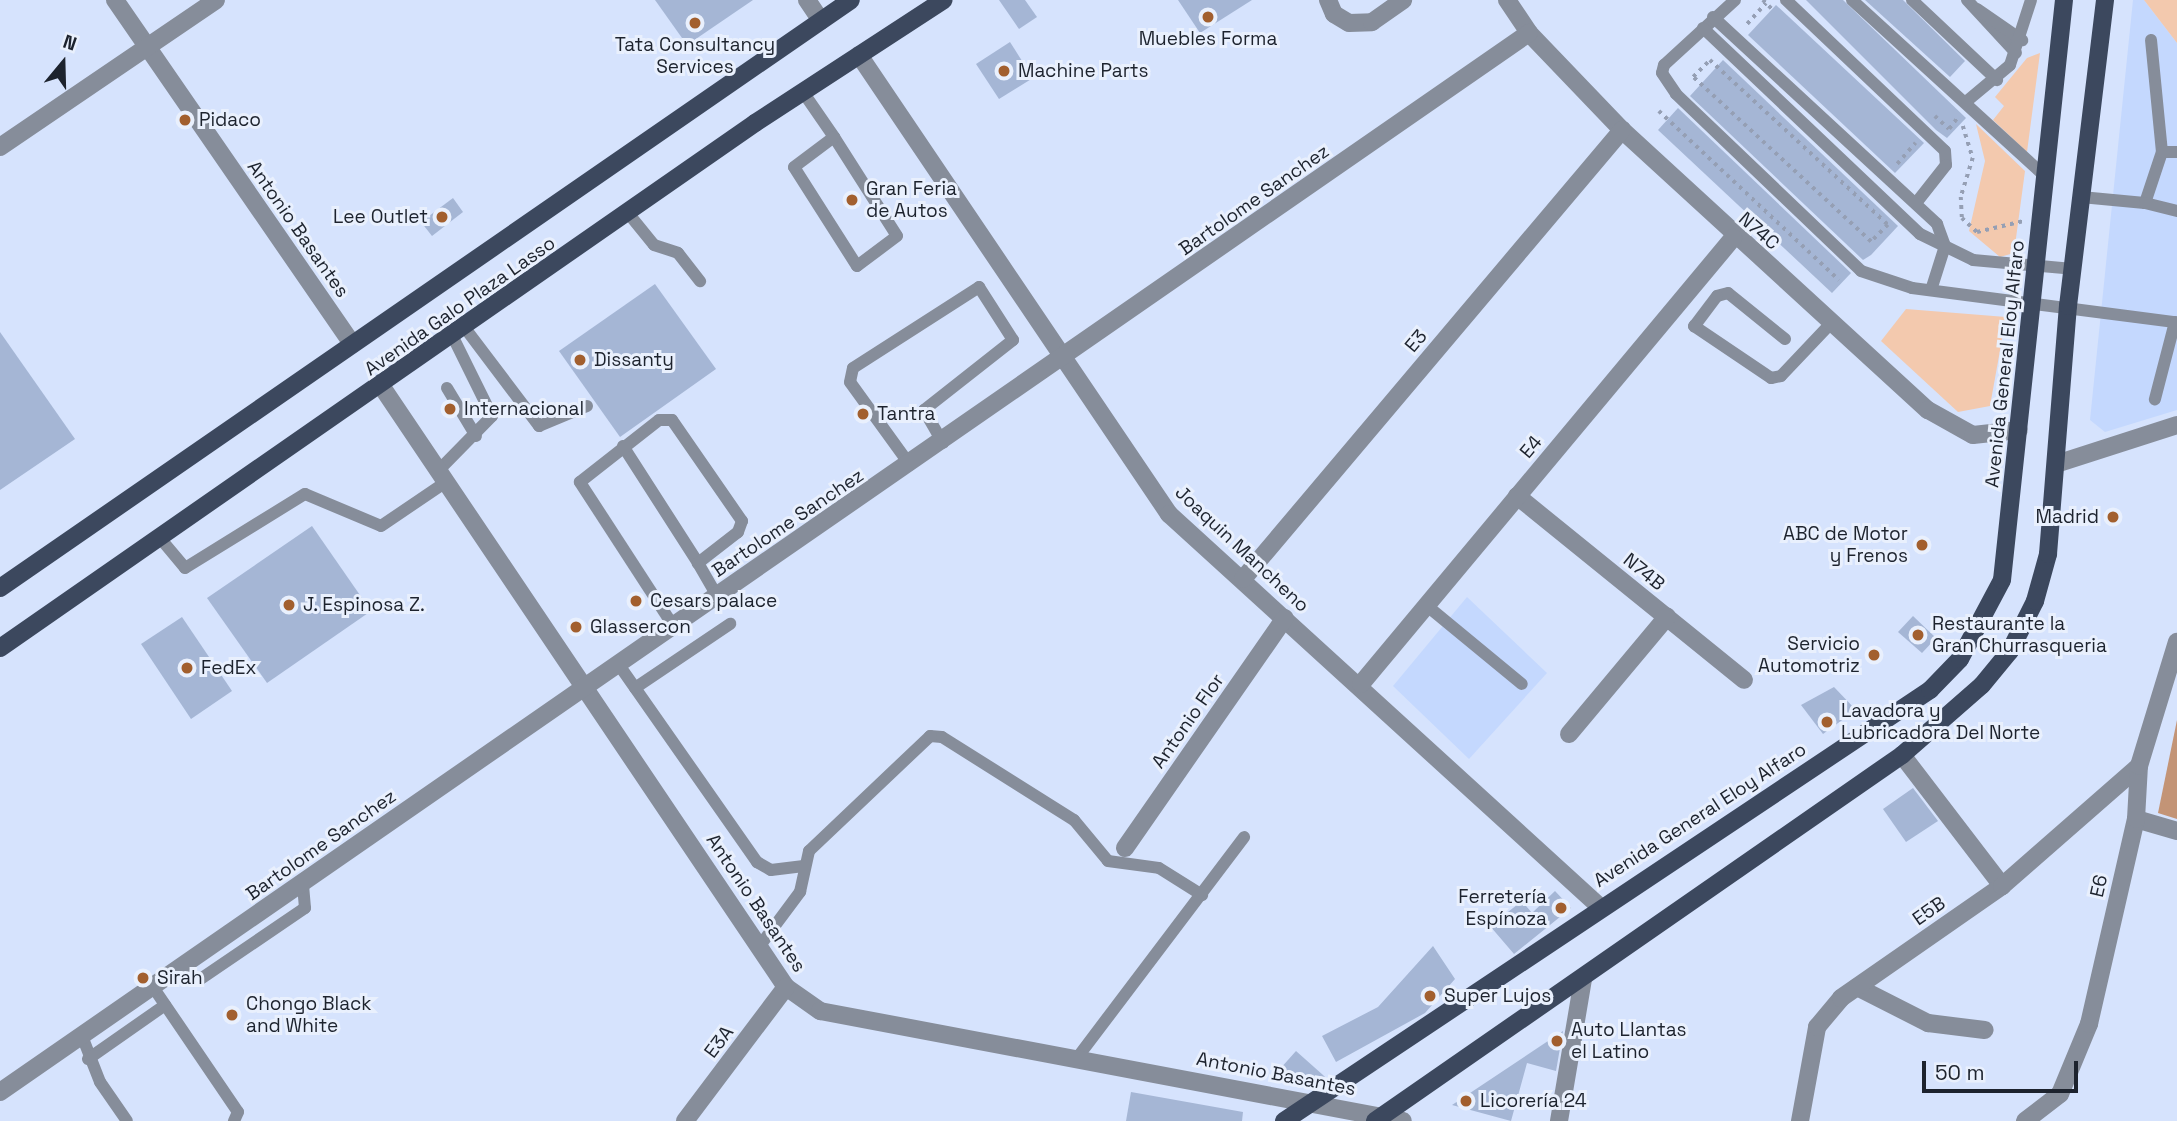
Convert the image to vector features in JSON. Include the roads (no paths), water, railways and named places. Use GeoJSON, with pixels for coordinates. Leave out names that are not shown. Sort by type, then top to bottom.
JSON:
{"type":"FeatureCollection","features":[{"type":"Feature","properties":{"kind":"main road","name":"Avenida Galo Plaza Lasso"},"geometry":{"type":"LineString","coordinates":[[0,588],[851,0]]}},
{"type":"Feature","properties":{"kind":"main road","name":"Avenida Galo Plaza Lasso"},"geometry":{"type":"LineString","coordinates":[[0,648],[382,387],[803,92],[944,0]]}},
{"type":"Feature","properties":{"kind":"main road","name":"Avenida General Eloy Alfaro"},"geometry":{"type":"LineString","coordinates":[[1284,1121],[1600,906],[1930,690],[1960,659],[2003,580],[2064,0]]}},
{"type":"Feature","properties":{"kind":"main road"},"geometry":{"type":"LineString","coordinates":[[1378,1119],[1902,755],[1982,685],[2027,620],[2048,554],[2068,306],[2105,0]]}},
{"type":"Feature","properties":{"kind":"street","name":"Antonio Basantes"},"geometry":{"type":"LineString","coordinates":[[115,0],[352,344]]}},
{"type":"Feature","properties":{"kind":"street"},"geometry":{"type":"LineString","coordinates":[[0,147],[215,0]]}},
{"type":"Feature","properties":{"kind":"street"},"geometry":{"type":"LineString","coordinates":[[807,0],[821,21]]}},
{"type":"Feature","properties":{"kind":"street"},"geometry":{"type":"LineString","coordinates":[[1328,0],[1334,14],[1349,23],[1372,22],[1403,0]]}},
{"type":"Feature","properties":{"kind":"street","name":"N74C"},"geometry":{"type":"LineString","coordinates":[[1507,0],[1529,33],[1622,130],[1733,238],[1833,321],[1948,427],[1973,435],[2019,430]]}},
{"type":"Feature","properties":{"kind":"street","name":"Bartolome Sanchez"},"geometry":{"type":"LineString","coordinates":[[0,1092],[943,443],[1529,33]]}},
{"type":"Feature","properties":{"kind":"street","name":"Joaquin Mancheno"},"geometry":{"type":"LineString","coordinates":[[859,55],[1169,514],[1361,684],[1600,906]]}},
{"type":"Feature","properties":{"kind":"street","name":"E3"},"geometry":{"type":"LineString","coordinates":[[1243,579],[1622,130]]}},
{"type":"Feature","properties":{"kind":"street","name":"E4"},"geometry":{"type":"LineString","coordinates":[[1361,684],[1733,238]]}},
{"type":"Feature","properties":{"kind":"street","name":"Antonio Basantes"},"geometry":{"type":"LineString","coordinates":[[382,387],[786,987],[820,1011],[1313,1101],[1378,1119],[1403,1121]]}},
{"type":"Feature","properties":{"kind":"street"},"geometry":{"type":"LineString","coordinates":[[2056,464],[2177,425]]}},
{"type":"Feature","properties":{"kind":"street","name":"N74B"},"geometry":{"type":"LineString","coordinates":[[1517,496],[1744,680]]}},
{"type":"Feature","properties":{"kind":"street"},"geometry":{"type":"LineString","coordinates":[[1569,734],[1667,617]]}},
{"type":"Feature","properties":{"kind":"street","name":"Antonio Flor"},"geometry":{"type":"LineString","coordinates":[[1125,848],[1285,618]]}},
{"type":"Feature","properties":{"kind":"street","name":"E6"},"geometry":{"type":"LineString","coordinates":[[2025,1121],[2060,1094],[2090,1024],[2136,819],[2138,766],[2177,642]]}},
{"type":"Feature","properties":{"kind":"street"},"geometry":{"type":"LineString","coordinates":[[1902,755],[2002,886]]}},
{"type":"Feature","properties":{"kind":"street","name":"E5B"},"geometry":{"type":"LineString","coordinates":[[1800,1121],[1817,1027],[1857,987],[2002,886],[2138,766]]}},
{"type":"Feature","properties":{"kind":"street"},"geometry":{"type":"LineString","coordinates":[[2136,819],[2177,831]]}},
{"type":"Feature","properties":{"kind":"street"},"geometry":{"type":"LineString","coordinates":[[1559,1121],[1583,979]]}},
{"type":"Feature","properties":{"kind":"street","name":"E3A"},"geometry":{"type":"LineString","coordinates":[[685,1121],[786,987]]}},
{"type":"Feature","properties":{"kind":"street"},"geometry":{"type":"LineString","coordinates":[[1857,987],[1928,1023],[1985,1030]]}},
{"type":"Feature","properties":{"kind":"lane"},"geometry":{"type":"LineString","coordinates":[[1735,0],[1713,17],[1664,65],[1676,94],[1861,271],[1883,283],[2176,319],[2155,398]]}},
{"type":"Feature","properties":{"kind":"lane"},"geometry":{"type":"LineString","coordinates":[[1786,0],[1945,151],[1946,165],[1916,203]]}},
{"type":"Feature","properties":{"kind":"lane"},"geometry":{"type":"LineString","coordinates":[[1852,0],[1967,101],[2046,177]]}},
{"type":"Feature","properties":{"kind":"lane"},"geometry":{"type":"LineString","coordinates":[[1912,0],[1997,80]]}},
{"type":"Feature","properties":{"kind":"lane"},"geometry":{"type":"LineString","coordinates":[[1967,101],[1997,80],[2016,53],[2022,40],[2031,0]]}},
{"type":"Feature","properties":{"kind":"lane"},"geometry":{"type":"LineString","coordinates":[[1972,5],[2016,53]]}},
{"type":"Feature","properties":{"kind":"lane"},"geometry":{"type":"LineString","coordinates":[[1972,5],[2022,40]]}},
{"type":"Feature","properties":{"kind":"lane"},"geometry":{"type":"LineString","coordinates":[[1713,17],[1937,224],[1945,246],[1932,287]]}},
{"type":"Feature","properties":{"kind":"lane"},"geometry":{"type":"LineString","coordinates":[[1703,28],[1920,233],[1973,260],[2073,269]]}},
{"type":"Feature","properties":{"kind":"lane"},"geometry":{"type":"LineString","coordinates":[[2145,203],[2162,152],[2151,40]]}},
{"type":"Feature","properties":{"kind":"lane"},"geometry":{"type":"LineString","coordinates":[[803,92],[834,137],[898,236],[856,266],[794,167],[834,137]]}},
{"type":"Feature","properties":{"kind":"lane"},"geometry":{"type":"LineString","coordinates":[[2162,152],[2177,152]]}},
{"type":"Feature","properties":{"kind":"lane"},"geometry":{"type":"LineString","coordinates":[[2081,197],[2145,203],[2177,211]]}},
{"type":"Feature","properties":{"kind":"lane"},"geometry":{"type":"LineString","coordinates":[[628,213],[654,245],[678,253],[700,281]]}},
{"type":"Feature","properties":{"kind":"lane"},"geometry":{"type":"LineString","coordinates":[[910,465],[850,382],[853,368],[979,287],[1013,340],[924,410],[943,443]]}},
{"type":"Feature","properties":{"kind":"lane"},"geometry":{"type":"LineString","coordinates":[[1785,339],[1728,293],[1717,296],[1694,326],[1771,377],[1781,376],[1833,321]]}},
{"type":"Feature","properties":{"kind":"lane"},"geometry":{"type":"LineString","coordinates":[[459,333],[539,426],[555,425],[587,406]]}},
{"type":"Feature","properties":{"kind":"lane"},"geometry":{"type":"LineString","coordinates":[[160,538],[185,568],[305,494],[381,526],[442,477],[476,436],[490,424],[491,408],[459,333]]}},
{"type":"Feature","properties":{"kind":"lane"},"geometry":{"type":"LineString","coordinates":[[447,388],[476,436]]}},
{"type":"Feature","properties":{"kind":"lane"},"geometry":{"type":"LineString","coordinates":[[674,627],[580,490],[582,475],[659,420],[672,421],[742,521],[738,532],[698,563]]}},
{"type":"Feature","properties":{"kind":"lane"},"geometry":{"type":"LineString","coordinates":[[623,446],[718,597]]}},
{"type":"Feature","properties":{"kind":"lane"},"geometry":{"type":"LineString","coordinates":[[1426,605],[1522,684]]}},
{"type":"Feature","properties":{"kind":"lane"},"geometry":{"type":"LineString","coordinates":[[635,688],[730,624]]}},
{"type":"Feature","properties":{"kind":"lane"},"geometry":{"type":"LineString","coordinates":[[619,665],[757,862],[771,870],[804,866]]}},
{"type":"Feature","properties":{"kind":"lane"},"geometry":{"type":"LineString","coordinates":[[759,947],[800,892],[809,851],[930,736],[942,737],[1066,815],[1108,861],[1158,868],[1202,895]]}},
{"type":"Feature","properties":{"kind":"lane"},"geometry":{"type":"LineString","coordinates":[[1077,1058],[1244,837]]}},
{"type":"Feature","properties":{"kind":"lane"},"geometry":{"type":"LineString","coordinates":[[199,980],[305,908],[303,883]]}},
{"type":"Feature","properties":{"kind":"lane"},"geometry":{"type":"LineString","coordinates":[[153,987],[238,1112],[234,1121]]}},
{"type":"Feature","properties":{"kind":"lane"},"geometry":{"type":"LineString","coordinates":[[88,1059],[165,1005]]}},
{"type":"Feature","properties":{"kind":"lane"},"geometry":{"type":"LineString","coordinates":[[82,1036],[88,1059],[127,1121]]}},
{"type":"Feature","properties":{"kind":"place","name":"Muebles Forma"},"geometry":{"type":"Point","coordinates":[1208,17]}},
{"type":"Feature","properties":{"kind":"place","name":"Tata Consultancy Services"},"geometry":{"type":"Point","coordinates":[695,23]}},
{"type":"Feature","properties":{"kind":"place","name":"Machine Parts"},"geometry":{"type":"Point","coordinates":[1004,71]}},
{"type":"Feature","properties":{"kind":"place","name":"Pidaco"},"geometry":{"type":"Point","coordinates":[185,120]}},
{"type":"Feature","properties":{"kind":"place","name":"Gran Feria de Autos"},"geometry":{"type":"Point","coordinates":[852,200]}},
{"type":"Feature","properties":{"kind":"place","name":"Lee Outlet"},"geometry":{"type":"Point","coordinates":[442,217]}},
{"type":"Feature","properties":{"kind":"place","name":"Dissanty"},"geometry":{"type":"Point","coordinates":[580,360]}},
{"type":"Feature","properties":{"kind":"place","name":"Internacional"},"geometry":{"type":"Point","coordinates":[450,409]}},
{"type":"Feature","properties":{"kind":"place","name":"Tantra"},"geometry":{"type":"Point","coordinates":[863,414]}},
{"type":"Feature","properties":{"kind":"place","name":"Madrid"},"geometry":{"type":"Point","coordinates":[2113,517]}},
{"type":"Feature","properties":{"kind":"place","name":"ABC de Motor y Frenos"},"geometry":{"type":"Point","coordinates":[1922,545]}},
{"type":"Feature","properties":{"kind":"place","name":"Cesars palace"},"geometry":{"type":"Point","coordinates":[636,601]}},
{"type":"Feature","properties":{"kind":"place","name":"J. Espinosa Z."},"geometry":{"type":"Point","coordinates":[289,605]}},
{"type":"Feature","properties":{"kind":"place","name":"Glassercon"},"geometry":{"type":"Point","coordinates":[576,627]}},
{"type":"Feature","properties":{"kind":"place","name":"Restaurante la Gran Churrasqueria"},"geometry":{"type":"Point","coordinates":[1918,635]}},
{"type":"Feature","properties":{"kind":"place","name":"Servicio Automotriz"},"geometry":{"type":"Point","coordinates":[1874,655]}},
{"type":"Feature","properties":{"kind":"place","name":"FedEx"},"geometry":{"type":"Point","coordinates":[187,668]}},
{"type":"Feature","properties":{"kind":"place","name":"Lavadora y Lubricadora Del Norte"},"geometry":{"type":"Point","coordinates":[1827,722]}},
{"type":"Feature","properties":{"kind":"place","name":"Ferretería Espínoza"},"geometry":{"type":"Point","coordinates":[1561,908]}},
{"type":"Feature","properties":{"kind":"place","name":"Sirah"},"geometry":{"type":"Point","coordinates":[143,978]}},
{"type":"Feature","properties":{"kind":"place","name":"Super Lujos"},"geometry":{"type":"Point","coordinates":[1430,996]}},
{"type":"Feature","properties":{"kind":"place","name":"Chongo Black and White"},"geometry":{"type":"Point","coordinates":[232,1015]}},
{"type":"Feature","properties":{"kind":"place","name":"Auto Llantas el Latino"},"geometry":{"type":"Point","coordinates":[1557,1041]}},
{"type":"Feature","properties":{"kind":"place","name":"Licorería 24"},"geometry":{"type":"Point","coordinates":[1466,1101]}}]}
